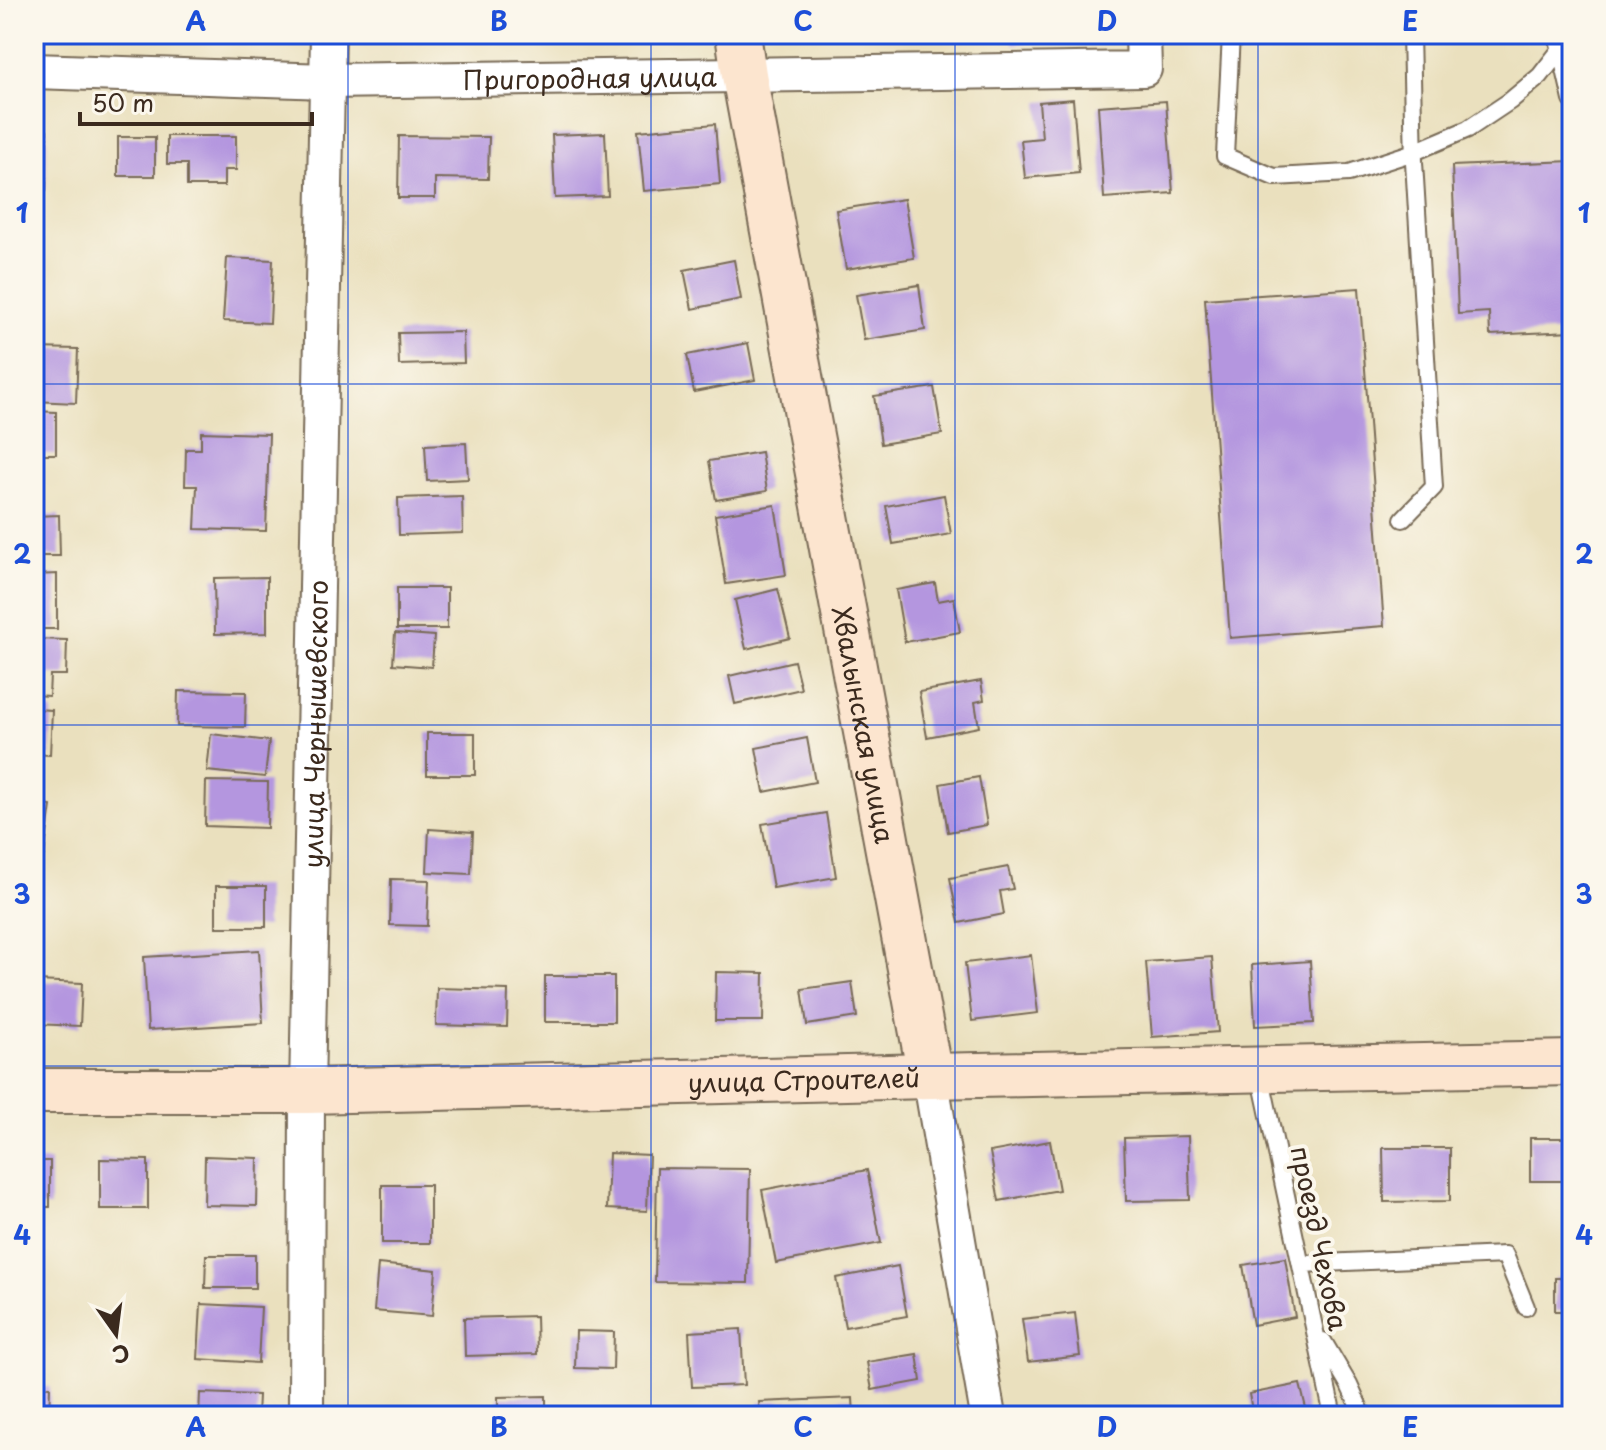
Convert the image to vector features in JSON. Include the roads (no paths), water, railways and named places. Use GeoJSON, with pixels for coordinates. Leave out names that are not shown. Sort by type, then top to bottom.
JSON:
{"type":"FeatureCollection","features":[{"type":"Feature","properties":{"kind":"street","name":"улица Чернышевского"},"geometry":{"type":"LineString","coordinates":[[306,1416],[307,1091],[328,34]]}},
{"type":"Feature","properties":{"kind":"street","name":"Пригородная улица"},"geometry":{"type":"LineString","coordinates":[[34,71],[327,81],[741,55],[1144,69],[1143,34]]}},
{"type":"Feature","properties":{"kind":"street","name":"Хвалынская улица"},"geometry":{"type":"LineString","coordinates":[[741,55],[930,1076],[988,1416]]}},
{"type":"Feature","properties":{"kind":"street","name":"улица Строителей"},"geometry":{"type":"LineString","coordinates":[[34,1091],[307,1091],[1572,1063]]}},
{"type":"Feature","properties":{"kind":"lane"},"geometry":{"type":"LineString","coordinates":[[1231,34],[1225,156],[1274,177],[1349,173],[1414,152],[1468,129],[1540,76],[1559,42]]}},
{"type":"Feature","properties":{"kind":"lane"},"geometry":{"type":"LineString","coordinates":[[1403,519],[1434,487],[1414,152],[1411,34]]}},
{"type":"Feature","properties":{"kind":"lane"},"geometry":{"type":"LineString","coordinates":[[1559,42],[1572,100]]}},
{"type":"Feature","properties":{"kind":"lane","name":"проезд Чехова"},"geometry":{"type":"LineString","coordinates":[[1259,1069],[1333,1416]]}},
{"type":"Feature","properties":{"kind":"lane"},"geometry":{"type":"LineString","coordinates":[[1301,1264],[1505,1255],[1526,1307]]}},
{"type":"Feature","properties":{"kind":"lane"},"geometry":{"type":"LineString","coordinates":[[1308,1298],[1326,1348],[1349,1385],[1363,1416]]}}]}
